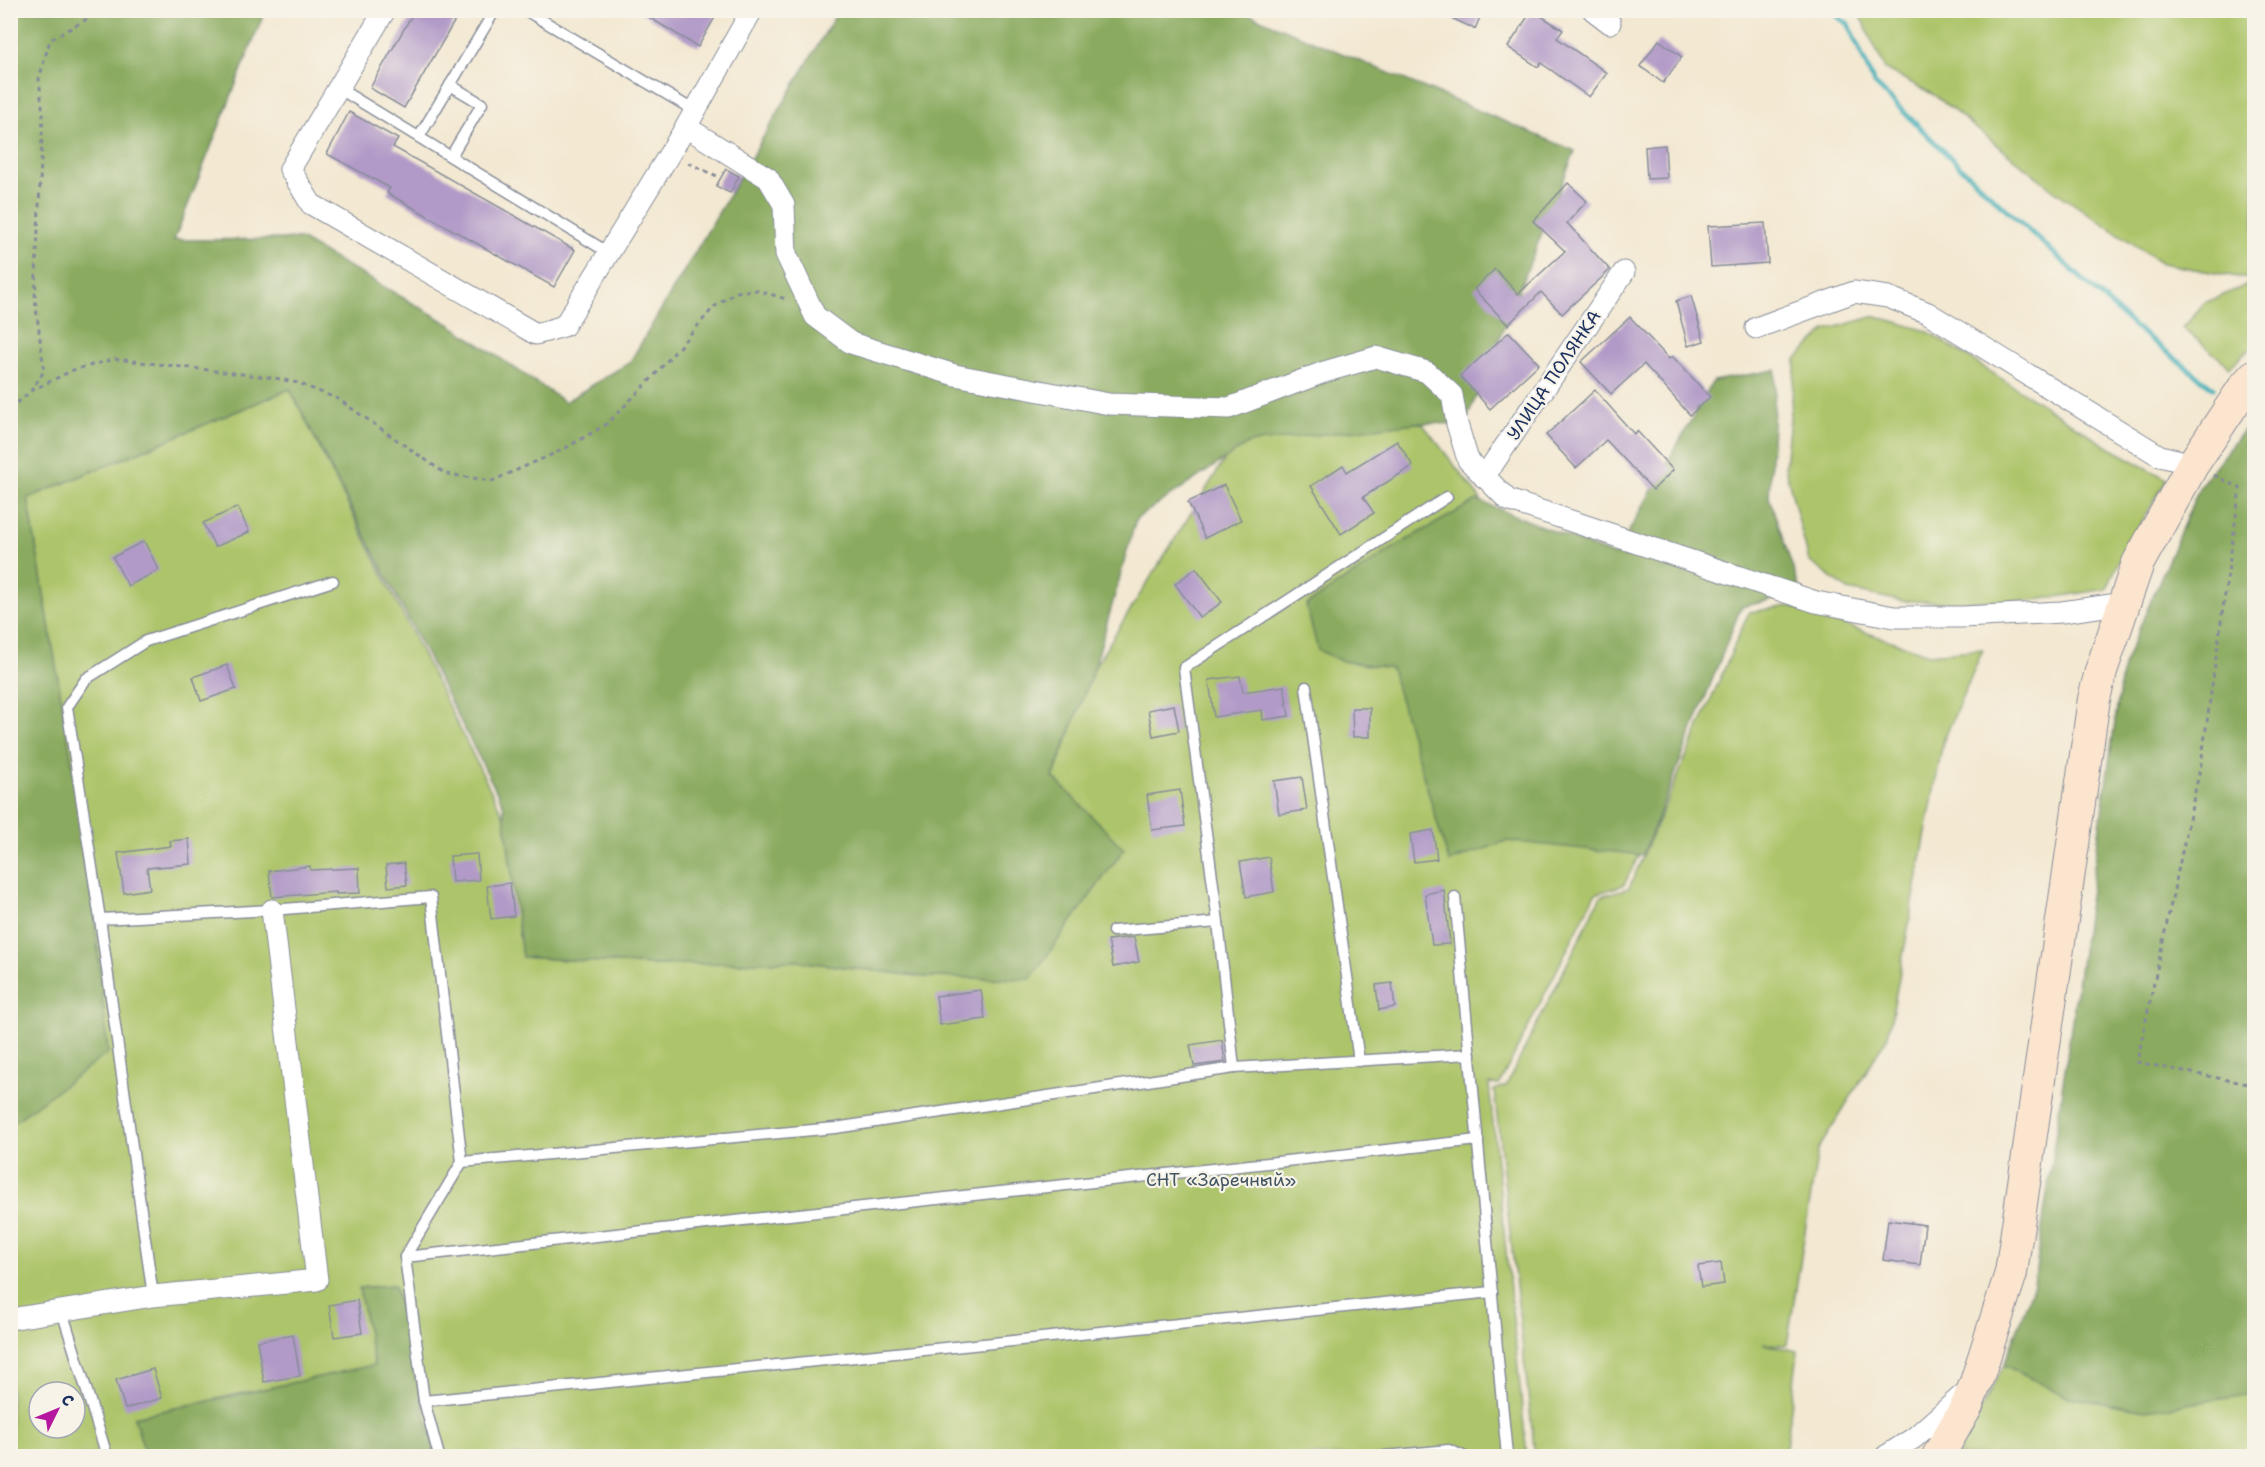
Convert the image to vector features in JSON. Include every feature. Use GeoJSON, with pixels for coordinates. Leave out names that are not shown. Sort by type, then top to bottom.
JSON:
{"type":"FeatureCollection","features":[{"type":"Feature","properties":{"kind":"street"},"geometry":{"type":"LineString","coordinates":[[385,10],[290,169],[311,204],[536,334],[564,326],[690,119],[752,10]]}},
{"type":"Feature","properties":{"kind":"street"},"geometry":{"type":"LineString","coordinates":[[690,119],[768,178],[784,205],[786,254],[815,316],[851,343],[956,375],[1109,404],[1229,408],[1324,372],[1376,357],[1427,372],[1452,395],[1468,460],[1508,500],[1816,602],[1894,616],[1940,617],[2062,612],[2125,603]]}},
{"type":"Feature","properties":{"kind":"street","name":"УЛИЦА ПОЛЯНКА"},"geometry":{"type":"LineString","coordinates":[[1484,477],[1624,272]]}},
{"type":"Feature","properties":{"kind":"street"},"geometry":{"type":"LineString","coordinates":[[1756,328],[1854,292],[1888,297],[1928,313],[2160,456],[2193,464]]}},
{"type":"Feature","properties":{"kind":"street"},"geometry":{"type":"LineString","coordinates":[[1938,1456],[1967,1406],[2011,1273],[2094,699],[2101,671],[2138,563],[2193,464],[2254,376]]}},
{"type":"Feature","properties":{"kind":"street"},"geometry":{"type":"LineString","coordinates":[[10,1319],[153,1296],[317,1280],[272,910]]}},
{"type":"Feature","properties":{"kind":"street"},"geometry":{"type":"LineString","coordinates":[[1886,1456],[1914,1438],[1976,1382]]}},
{"type":"Feature","properties":{"kind":"lane"},"geometry":{"type":"LineString","coordinates":[[419,137],[495,10]]}},
{"type":"Feature","properties":{"kind":"lane"},"geometry":{"type":"LineString","coordinates":[[525,10],[690,119]]}},
{"type":"Feature","properties":{"kind":"lane"},"geometry":{"type":"LineString","coordinates":[[450,85],[482,104],[451,156]]}},
{"type":"Feature","properties":{"kind":"lane"},"geometry":{"type":"LineString","coordinates":[[338,88],[609,253]]}},
{"type":"Feature","properties":{"kind":"lane"},"geometry":{"type":"LineString","coordinates":[[1234,1068],[1218,922],[1184,668],[1447,497]]}},
{"type":"Feature","properties":{"kind":"lane"},"geometry":{"type":"LineString","coordinates":[[153,1296],[100,919],[67,707],[86,679],[146,641],[333,581]]}},
{"type":"Feature","properties":{"kind":"lane"},"geometry":{"type":"LineString","coordinates":[[1306,687],[1359,1061]]}},
{"type":"Feature","properties":{"kind":"lane"},"geometry":{"type":"LineString","coordinates":[[100,919],[272,910],[431,897],[462,1162],[405,1257],[424,1401],[439,1456]]}},
{"type":"Feature","properties":{"kind":"lane"},"geometry":{"type":"LineString","coordinates":[[1455,897],[1507,1456]]}},
{"type":"Feature","properties":{"kind":"lane"},"geometry":{"type":"LineString","coordinates":[[1113,931],[1218,922]]}},
{"type":"Feature","properties":{"kind":"lane"},"geometry":{"type":"LineString","coordinates":[[462,1162],[836,1128],[1234,1068],[1470,1054]]}},
{"type":"Feature","properties":{"kind":"lane"},"geometry":{"type":"LineString","coordinates":[[405,1257],[1478,1140]]}},
{"type":"Feature","properties":{"kind":"lane"},"geometry":{"type":"LineString","coordinates":[[424,1401],[1492,1292]]}},
{"type":"Feature","properties":{"kind":"lane"},"geometry":{"type":"LineString","coordinates":[[62,1311],[107,1456]]}},
{"type":"Feature","properties":{"kind":"lane"},"geometry":{"type":"LineString","coordinates":[[1386,1456],[1449,1450],[1463,1456]]}},
{"type":"Feature","properties":{"kind":"path"},"geometry":{"type":"LineString","coordinates":[[31,391],[45,371],[35,299],[43,114],[39,79],[50,40],[104,10]]}},
{"type":"Feature","properties":{"kind":"path"},"geometry":{"type":"LineString","coordinates":[[669,154],[719,177]]}},
{"type":"Feature","properties":{"kind":"path"},"geometry":{"type":"LineString","coordinates":[[10,409],[31,391],[73,370],[115,359],[275,378],[298,383],[338,399],[446,474],[492,482],[562,450],[607,424],[653,377],[714,307],[736,292],[757,291],[785,298],[813,310]]}},
{"type":"Feature","properties":{"kind":"path"},"geometry":{"type":"LineString","coordinates":[[2193,464],[2240,488],[2201,764],[2137,1062],[2254,1087]]}},
{"type":"Feature","properties":{"kind":"green space"},"geometry":{"type":"Polygon","coordinates":[[[11,11],[265,11],[174,240],[300,239],[451,325],[565,402],[630,362],[838,11],[1241,11],[1575,151],[1465,424],[1416,423],[1249,443],[1136,519],[1095,666],[1053,777],[1124,849],[1030,979],[926,977],[797,961],[653,965],[522,957],[503,804],[290,389],[28,498],[90,871],[108,1053],[11,1124],[11,11]]]}},
{"type":"Feature","properties":{"kind":"green space"},"geometry":{"type":"Polygon","coordinates":[[[1854,11],[2254,11],[2254,280],[2162,263],[2056,192],[1934,95],[1885,69],[1860,16],[1854,11]]]}},
{"type":"Feature","properties":{"kind":"green space"},"geometry":{"type":"Polygon","coordinates":[[[2254,282],[2254,345],[2230,367],[2183,328],[2204,303],[2254,282]]]}},
{"type":"Feature","properties":{"kind":"green space"},"geometry":{"type":"Polygon","coordinates":[[[1876,316],[1927,331],[2110,448],[2167,479],[2118,563],[2107,589],[2036,600],[1901,601],[1848,590],[1809,561],[1785,467],[1796,359],[1826,330],[1876,316]]]}},
{"type":"Feature","properties":{"kind":"green space"},"geometry":{"type":"Polygon","coordinates":[[[1776,370],[1769,497],[1801,593],[1741,607],[1643,855],[1506,841],[1449,862],[1391,668],[1341,661],[1318,650],[1306,605],[1398,545],[1477,500],[1615,556],[1713,381],[1776,370]]]}},
{"type":"Feature","properties":{"kind":"green space","name":"СНТ «Заречный»"},"geometry":{"type":"Polygon","coordinates":[[[290,389],[505,819],[522,957],[653,965],[797,961],[926,977],[1030,978],[1053,778],[1095,666],[1242,432],[1422,423],[1479,497],[1662,808],[1624,885],[1595,894],[1499,1085],[1489,1084],[1527,1456],[435,1456],[394,1285],[359,1288],[374,1365],[134,1417],[146,1456],[11,1456],[10,1124],[108,1053],[90,871],[28,498],[290,389]]]}},
{"type":"Feature","properties":{"kind":"green space"},"geometry":{"type":"Polygon","coordinates":[[[2254,416],[2254,1394],[2146,1410],[2068,1397],[2004,1365],[2034,1284],[2123,666],[2200,486],[2254,416]]]}},
{"type":"Feature","properties":{"kind":"green space"},"geometry":{"type":"Polygon","coordinates":[[[1789,606],[1929,654],[1983,649],[1943,742],[1888,1036],[1818,1150],[1787,1345],[1763,1344],[1798,1351],[1785,1456],[1535,1456],[1494,1090],[1506,1086],[1601,896],[1629,888],[1749,612],[1789,606]]]}},
{"type":"Feature","properties":{"kind":"green space"},"geometry":{"type":"Polygon","coordinates":[[[394,1285],[435,1456],[146,1456],[134,1417],[374,1365],[359,1288],[394,1285]]]}},
{"type":"Feature","properties":{"kind":"green space"},"geometry":{"type":"Polygon","coordinates":[[[2254,1351],[2254,1456],[1957,1456],[2004,1365],[2031,1379],[2254,1351]]]}},
{"type":"Feature","properties":{"kind":"building"},"geometry":{"type":"Polygon","coordinates":[[[415,10],[461,10],[404,108],[370,88],[415,10]]]}},
{"type":"Feature","properties":{"kind":"building"},"geometry":{"type":"Polygon","coordinates":[[[637,10],[719,10],[698,47],[637,10]]]}},
{"type":"Feature","properties":{"kind":"building"},"geometry":{"type":"Polygon","coordinates":[[[1434,10],[1483,10],[1475,29],[1434,10]]]}},
{"type":"Feature","properties":{"kind":"building"},"geometry":{"type":"Polygon","coordinates":[[[1532,10],[1563,30],[1557,38],[1607,73],[1589,97],[1541,63],[1538,67],[1508,47],[1532,10]]]}},
{"type":"Feature","properties":{"kind":"building"},"geometry":{"type":"Polygon","coordinates":[[[1659,40],[1682,57],[1663,83],[1640,66],[1659,40]]]}},
{"type":"Feature","properties":{"kind":"building"},"geometry":{"type":"Polygon","coordinates":[[[349,112],[398,139],[393,147],[575,250],[554,287],[387,193],[390,188],[327,154],[349,112]]]}},
{"type":"Feature","properties":{"kind":"building"},"geometry":{"type":"Polygon","coordinates":[[[1665,145],[1667,178],[1647,179],[1645,147],[1665,145]]]}},
{"type":"Feature","properties":{"kind":"building"},"geometry":{"type":"Polygon","coordinates":[[[726,169],[739,176],[730,193],[716,186],[726,169]]]}},
{"type":"Feature","properties":{"kind":"building"},"geometry":{"type":"Polygon","coordinates":[[[1568,183],[1587,201],[1567,223],[1610,270],[1562,314],[1541,292],[1508,325],[1474,289],[1495,269],[1518,294],[1565,251],[1533,221],[1568,183]]]}},
{"type":"Feature","properties":{"kind":"building"},"geometry":{"type":"Polygon","coordinates":[[[1765,223],[1768,263],[1711,267],[1708,226],[1765,223]]]}},
{"type":"Feature","properties":{"kind":"building"},"geometry":{"type":"Polygon","coordinates":[[[1691,296],[1704,341],[1688,346],[1676,301],[1691,296]]]}},
{"type":"Feature","properties":{"kind":"building"},"geometry":{"type":"Polygon","coordinates":[[[1630,317],[1669,359],[1672,356],[1710,397],[1690,415],[1644,364],[1611,394],[1581,362],[1630,317]]]}},
{"type":"Feature","properties":{"kind":"building"},"geometry":{"type":"Polygon","coordinates":[[[1509,332],[1539,364],[1490,409],[1460,376],[1509,332]]]}},
{"type":"Feature","properties":{"kind":"building"},"geometry":{"type":"Polygon","coordinates":[[[1595,390],[1634,434],[1637,431],[1673,470],[1653,490],[1606,440],[1576,468],[1546,435],[1595,390]]]}},
{"type":"Feature","properties":{"kind":"building"},"geometry":{"type":"Polygon","coordinates":[[[1397,441],[1413,466],[1363,497],[1374,513],[1341,534],[1311,486],[1343,465],[1347,472],[1397,441]]]}},
{"type":"Feature","properties":{"kind":"building"},"geometry":{"type":"Polygon","coordinates":[[[1224,485],[1241,520],[1205,538],[1188,502],[1224,485]]]}},
{"type":"Feature","properties":{"kind":"building"},"geometry":{"type":"Polygon","coordinates":[[[238,507],[249,532],[215,547],[203,523],[238,507]]]}},
{"type":"Feature","properties":{"kind":"building"},"geometry":{"type":"Polygon","coordinates":[[[144,541],[159,570],[128,586],[113,557],[144,541]]]}},
{"type":"Feature","properties":{"kind":"building"},"geometry":{"type":"Polygon","coordinates":[[[1196,568],[1222,602],[1200,618],[1175,584],[1196,568]]]}},
{"type":"Feature","properties":{"kind":"building"},"geometry":{"type":"Polygon","coordinates":[[[227,665],[236,689],[201,701],[193,677],[227,665]]]}},
{"type":"Feature","properties":{"kind":"building"},"geometry":{"type":"Polygon","coordinates":[[[1240,676],[1243,692],[1284,686],[1289,716],[1263,720],[1262,710],[1214,717],[1209,680],[1240,676]]]}},
{"type":"Feature","properties":{"kind":"building"},"geometry":{"type":"Polygon","coordinates":[[[1174,705],[1179,731],[1153,736],[1148,710],[1174,705]]]}},
{"type":"Feature","properties":{"kind":"building"},"geometry":{"type":"Polygon","coordinates":[[[1352,708],[1370,708],[1370,737],[1353,737],[1352,708]]]}},
{"type":"Feature","properties":{"kind":"building"},"geometry":{"type":"Polygon","coordinates":[[[1302,777],[1307,810],[1279,814],[1274,781],[1302,777]]]}},
{"type":"Feature","properties":{"kind":"building"},"geometry":{"type":"Polygon","coordinates":[[[1180,790],[1185,826],[1152,830],[1147,795],[1180,790]]]}},
{"type":"Feature","properties":{"kind":"building"},"geometry":{"type":"Polygon","coordinates":[[[1433,830],[1437,859],[1414,862],[1410,834],[1433,830]]]}},
{"type":"Feature","properties":{"kind":"building"},"geometry":{"type":"Polygon","coordinates":[[[189,839],[191,864],[147,868],[150,889],[124,893],[118,853],[171,846],[170,841],[189,839]]]}},
{"type":"Feature","properties":{"kind":"building"},"geometry":{"type":"Polygon","coordinates":[[[477,854],[479,880],[452,882],[450,856],[477,854]]]}},
{"type":"Feature","properties":{"kind":"building"},"geometry":{"type":"Polygon","coordinates":[[[1269,857],[1274,892],[1246,897],[1240,862],[1269,857]]]}},
{"type":"Feature","properties":{"kind":"building"},"geometry":{"type":"Polygon","coordinates":[[[404,863],[407,885],[388,887],[386,865],[404,863]]]}},
{"type":"Feature","properties":{"kind":"building"},"geometry":{"type":"Polygon","coordinates":[[[310,866],[310,870],[359,868],[360,893],[336,894],[336,892],[272,897],[269,871],[310,866]]]}},
{"type":"Feature","properties":{"kind":"building"},"geometry":{"type":"Polygon","coordinates":[[[510,883],[514,916],[491,919],[487,886],[510,883]]]}},
{"type":"Feature","properties":{"kind":"building"},"geometry":{"type":"Polygon","coordinates":[[[1444,890],[1450,944],[1432,945],[1425,894],[1444,890]]]}},
{"type":"Feature","properties":{"kind":"building"},"geometry":{"type":"Polygon","coordinates":[[[1134,937],[1139,962],[1113,967],[1108,940],[1134,937]]]}},
{"type":"Feature","properties":{"kind":"building"},"geometry":{"type":"Polygon","coordinates":[[[1392,983],[1395,1007],[1379,1010],[1376,985],[1392,983]]]}},
{"type":"Feature","properties":{"kind":"building"},"geometry":{"type":"Polygon","coordinates":[[[981,990],[985,1019],[940,1025],[936,996],[981,990]]]}},
{"type":"Feature","properties":{"kind":"building"},"geometry":{"type":"Polygon","coordinates":[[[1222,1040],[1225,1062],[1194,1066],[1190,1045],[1222,1040]]]}},
{"type":"Feature","properties":{"kind":"building"},"geometry":{"type":"Polygon","coordinates":[[[1888,1220],[1925,1225],[1920,1265],[1883,1260],[1888,1220]]]}},
{"type":"Feature","properties":{"kind":"building"},"geometry":{"type":"Polygon","coordinates":[[[1721,1263],[1724,1284],[1701,1287],[1698,1266],[1721,1263]]]}},
{"type":"Feature","properties":{"kind":"building"},"geometry":{"type":"Polygon","coordinates":[[[357,1300],[362,1333],[334,1337],[329,1305],[357,1300]]]}},
{"type":"Feature","properties":{"kind":"building"},"geometry":{"type":"Polygon","coordinates":[[[293,1335],[300,1376],[264,1382],[257,1341],[293,1335]]]}},
{"type":"Feature","properties":{"kind":"building"},"geometry":{"type":"Polygon","coordinates":[[[153,1369],[162,1398],[125,1409],[116,1380],[153,1369]]]}},
{"type":"Feature","properties":{"kind":"waterway"},"geometry":{"type":"LineString","coordinates":[[1828,10],[1848,24],[1874,83],[1957,164],[2131,324],[2213,388]]}}]}
